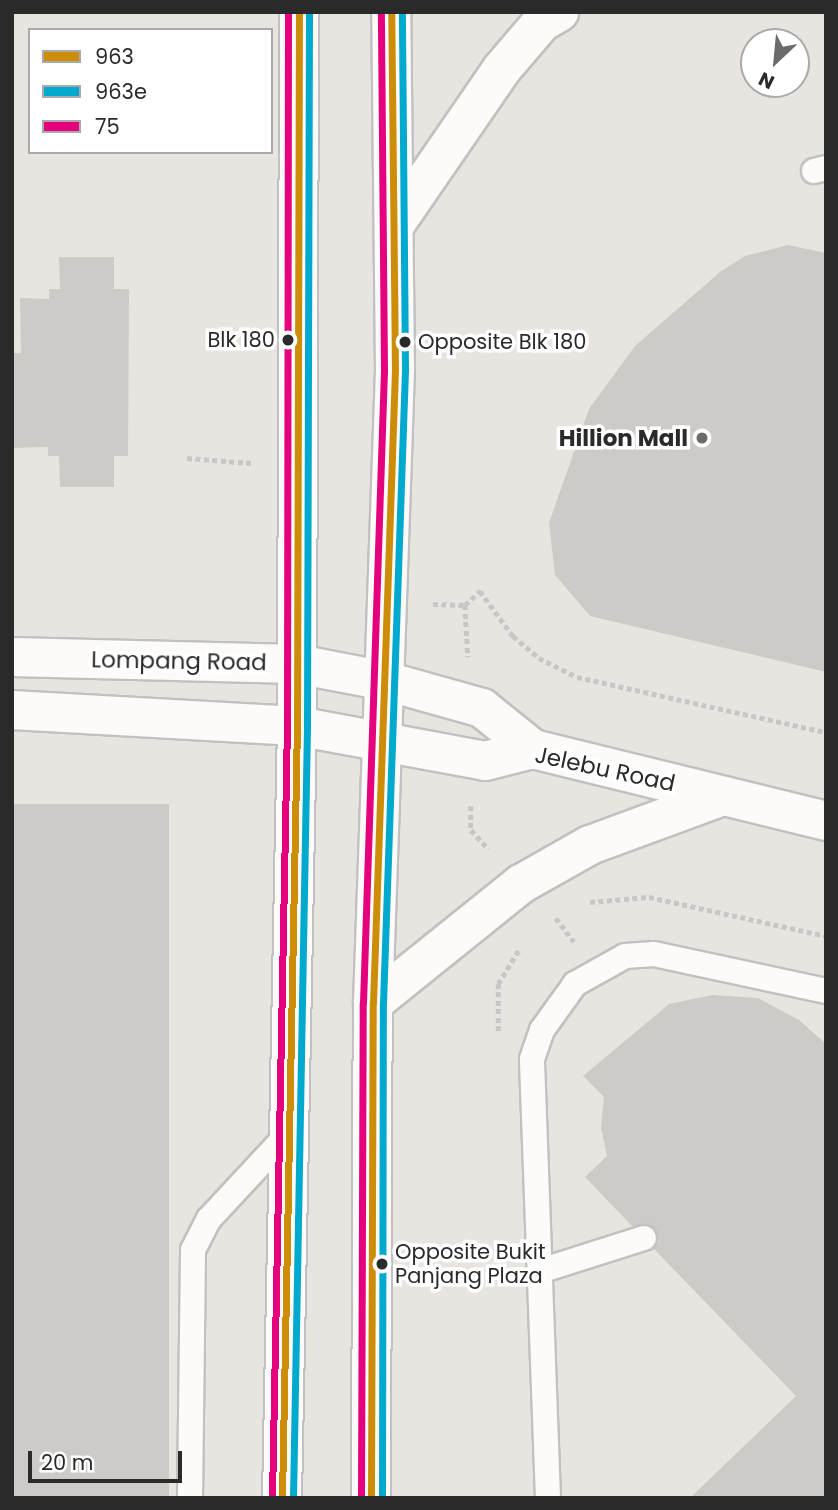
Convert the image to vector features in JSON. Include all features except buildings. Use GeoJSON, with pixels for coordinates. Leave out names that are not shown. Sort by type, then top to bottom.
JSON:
{"type":"FeatureCollection","features":[{"type":"Feature","properties":{"kind":"main road"},"geometry":{"type":"LineString","coordinates":[[282,1498],[297,726],[299,12]]}},
{"type":"Feature","properties":{"kind":"main road"},"geometry":{"type":"LineString","coordinates":[[371,1498],[373,1003],[386,681],[396,223],[391,12]]}},
{"type":"Feature","properties":{"kind":"main road"},"geometry":{"type":"LineString","coordinates":[[396,223],[501,70],[542,22],[559,12]]}},
{"type":"Feature","properties":{"kind":"main road","name":"Lompang Road"},"geometry":{"type":"LineString","coordinates":[[12,657],[297,664],[386,681],[482,708],[533,749]]}},
{"type":"Feature","properties":{"kind":"main road"},"geometry":{"type":"LineString","coordinates":[[12,710],[297,726],[383,741]]}},
{"type":"Feature","properties":{"kind":"main road","name":"Jelebu Road"},"geometry":{"type":"LineString","coordinates":[[383,741],[485,761],[533,749],[826,821]]}},
{"type":"Feature","properties":{"kind":"main road"},"geometry":{"type":"LineString","coordinates":[[373,1003],[521,884],[590,845],[723,796]]}},
{"type":"Feature","properties":{"kind":"lane"},"geometry":{"type":"LineString","coordinates":[[548,1498],[532,1059],[542,1030],[575,984],[625,956],[654,954],[826,991]]}},
{"type":"Feature","properties":{"kind":"lane"},"geometry":{"type":"LineString","coordinates":[[190,1498],[193,1250],[209,1219],[288,1135]]}},
{"type":"Feature","properties":{"kind":"lane"},"geometry":{"type":"LineString","coordinates":[[540,1271],[644,1238]]}},
{"type":"Feature","properties":{"kind":"path"},"geometry":{"type":"LineString","coordinates":[[187,458],[238,462]]}},
{"type":"Feature","properties":{"kind":"path"},"geometry":{"type":"LineString","coordinates":[[465,605],[480,592],[513,636],[539,658],[577,677],[826,732]]}},
{"type":"Feature","properties":{"kind":"path"},"geometry":{"type":"LineString","coordinates":[[578,906],[602,898],[649,897],[826,936]]}},
{"type":"Feature","properties":{"kind":"path"},"geometry":{"type":"LineString","coordinates":[[565,910],[553,914],[567,932]]}},
{"type":"Feature","properties":{"kind":"transit line","name":"75"},"geometry":{"type":"LineString","coordinates":[[272,1498],[287,726],[288,12]]}},
{"type":"Feature","properties":{"kind":"transit line","name":"963"},"geometry":{"type":"LineString","coordinates":[[282,1498],[297,726],[299,12]]}},
{"type":"Feature","properties":{"kind":"transit line","name":"963e"},"geometry":{"type":"LineString","coordinates":[[293,1498],[307,726],[309,12]]}},
{"type":"Feature","properties":{"kind":"transit line","name":"75"},"geometry":{"type":"LineString","coordinates":[[361,1498],[363,1003],[384,370],[381,12]]}},
{"type":"Feature","properties":{"kind":"transit line","name":"963"},"geometry":{"type":"LineString","coordinates":[[371,1498],[373,1003],[395,370],[391,12]]}},
{"type":"Feature","properties":{"kind":"transit line","name":"963e"},"geometry":{"type":"LineString","coordinates":[[382,1498],[383,1003],[405,370],[402,12]]}},
{"type":"Feature","properties":{"kind":"place","name":"Blk 180"},"geometry":{"type":"Point","coordinates":[288,340]}},
{"type":"Feature","properties":{"kind":"place","name":"Opposite Blk 180"},"geometry":{"type":"Point","coordinates":[405,342]}},
{"type":"Feature","properties":{"kind":"place","name":"Hillion Mall"},"geometry":{"type":"Point","coordinates":[702,438]}},
{"type":"Feature","properties":{"kind":"place","name":"Opposite Bukit Panjang Plaza"},"geometry":{"type":"Point","coordinates":[382,1264]}}]}
